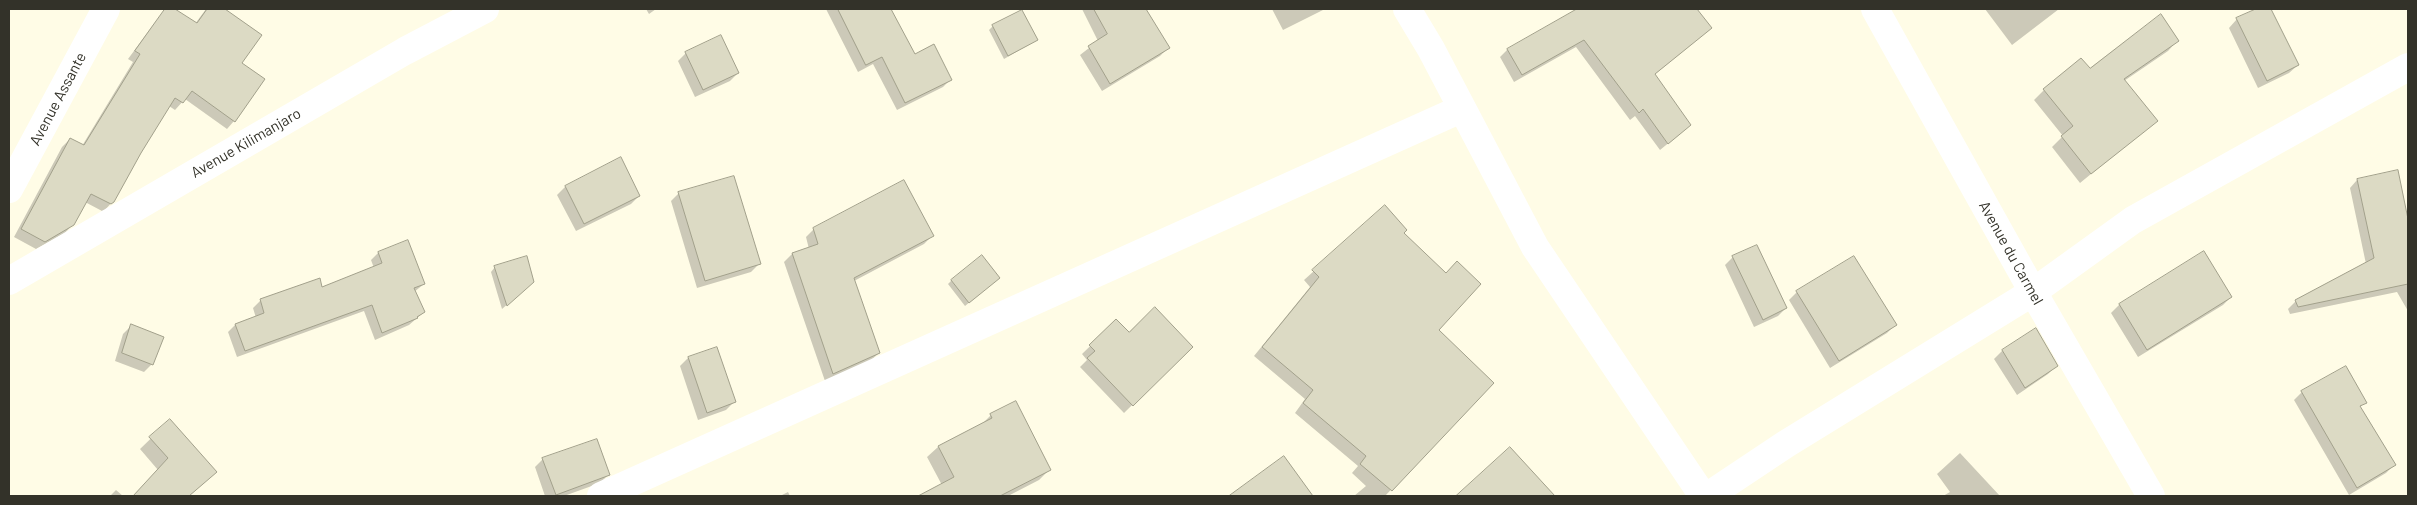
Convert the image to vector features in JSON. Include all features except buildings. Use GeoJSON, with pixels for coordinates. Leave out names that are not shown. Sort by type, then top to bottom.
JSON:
{"type":"FeatureCollection","features":[{"type":"Feature","properties":{"kind":"street","name":"Avenue Assante"},"geometry":{"type":"LineString","coordinates":[[9,189],[106,9]]}},
{"type":"Feature","properties":{"kind":"street","name":"Avenue Kilimanjaro"},"geometry":{"type":"LineString","coordinates":[[9,281],[405,51],[485,9]]}},
{"type":"Feature","properties":{"kind":"street"},"geometry":{"type":"LineString","coordinates":[[1407,9],[1431,49],[1461,109],[1555,280],[1703,496]]}},
{"type":"Feature","properties":{"kind":"street","name":"Avenue du Carmel"},"geometry":{"type":"LineString","coordinates":[[1875,9],[2033,292],[2150,496]]}},
{"type":"Feature","properties":{"kind":"street"},"geometry":{"type":"LineString","coordinates":[[1708,496],[1786,444],[2033,292],[2133,220],[2408,67]]}},
{"type":"Feature","properties":{"kind":"street"},"geometry":{"type":"LineString","coordinates":[[601,496],[1461,109]]}}]}
